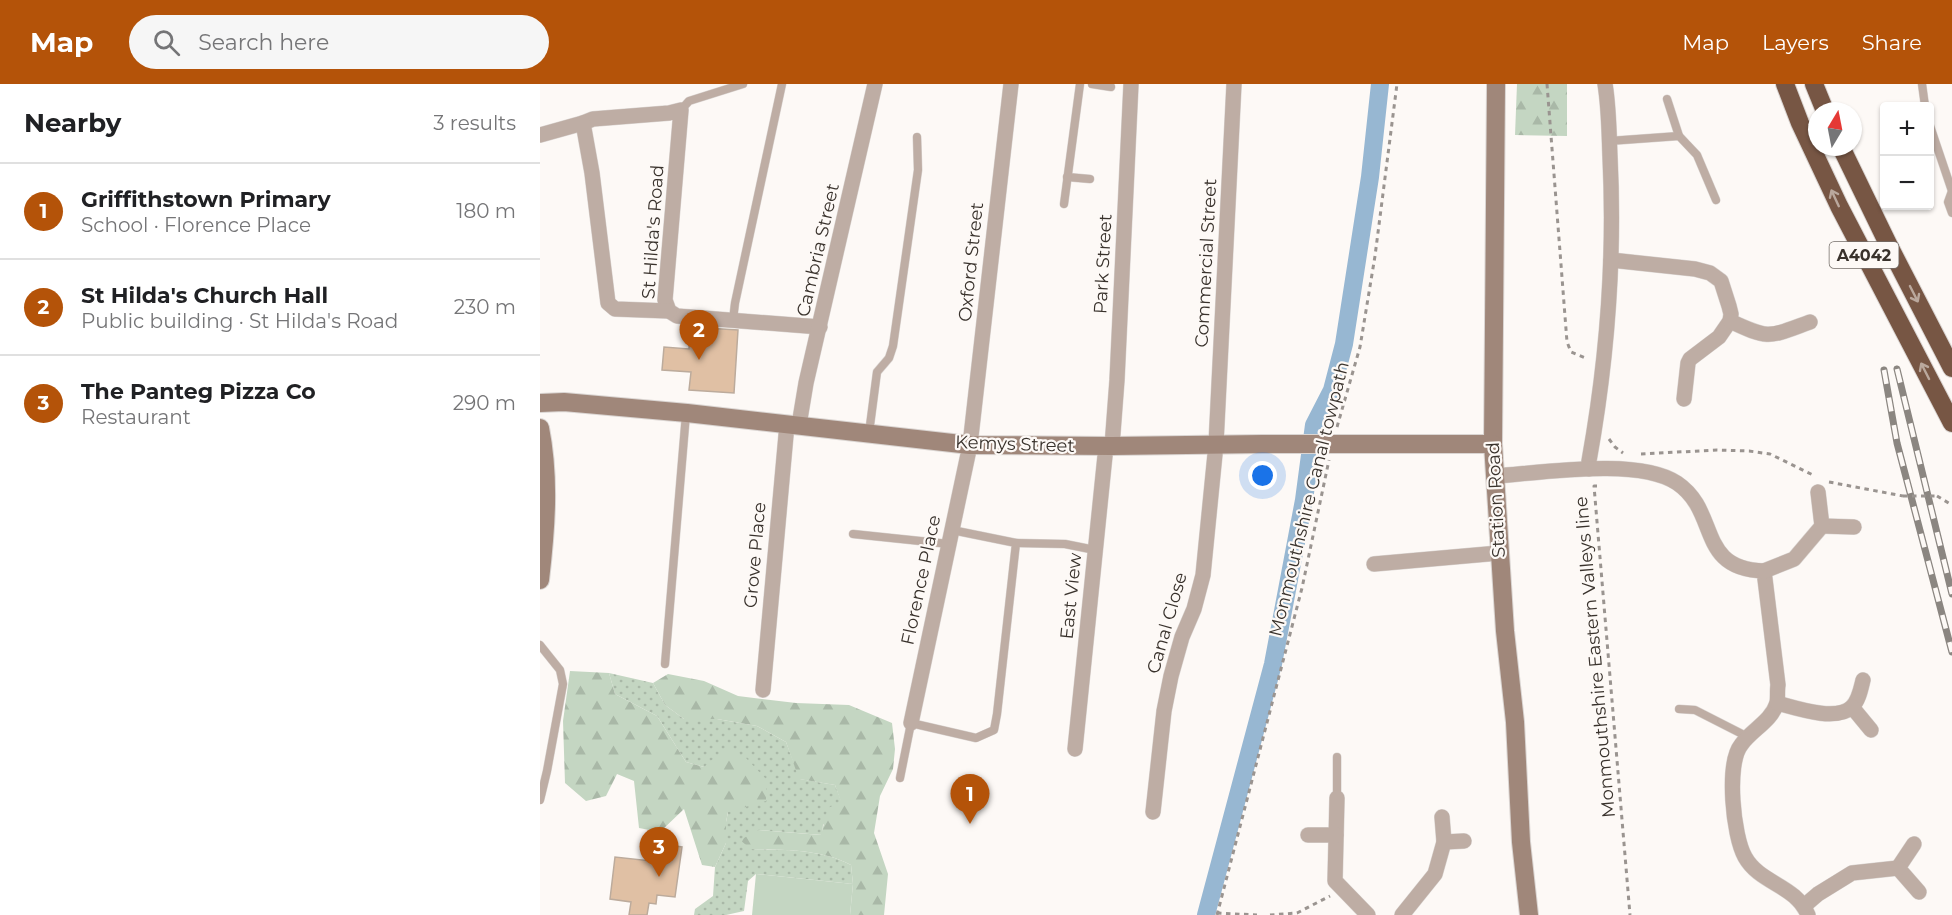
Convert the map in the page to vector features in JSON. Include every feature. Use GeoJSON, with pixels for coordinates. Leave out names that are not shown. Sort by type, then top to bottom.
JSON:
{"type":"FeatureCollection","features":[{"type":"Feature","properties":{"kind":"highway","name":"A4042"},"geometry":{"type":"LineString","coordinates":[[1785,84],[1800,123],[1839,206],[1952,423]]}},
{"type":"Feature","properties":{"kind":"highway"},"geometry":{"type":"LineString","coordinates":[[1815,84],[1822,102]]}},
{"type":"Feature","properties":{"kind":"highway","name":"A4042"},"geometry":{"type":"LineString","coordinates":[[1845,156],[1952,368]]}},
{"type":"Feature","properties":{"kind":"street","name":"Cambria Street"},"geometry":{"type":"LineString","coordinates":[[793,424],[820,327],[875,84]]}},
{"type":"Feature","properties":{"kind":"street","name":"Oxford Street"},"geometry":{"type":"LineString","coordinates":[[970,444],[1011,84]]}},
{"type":"Feature","properties":{"kind":"street","name":"Park Street"},"geometry":{"type":"LineString","coordinates":[[1109,446],[1117,380],[1131,84]]}},
{"type":"Feature","properties":{"kind":"street","name":"Commercial Street"},"geometry":{"type":"LineString","coordinates":[[1216,444],[1234,84]]}},
{"type":"Feature","properties":{"kind":"street","name":"Station Road"},"geometry":{"type":"LineString","coordinates":[[1496,84],[1492,444],[1504,631],[1515,722],[1521,842],[1529,915]]}},
{"type":"Feature","properties":{"kind":"street"},"geometry":{"type":"LineString","coordinates":[[1589,469],[1603,359],[1611,260],[1612,195],[1605,84]]}},
{"type":"Feature","properties":{"kind":"street"},"geometry":{"type":"LineString","coordinates":[[540,135],[593,119],[681,110]]}},
{"type":"Feature","properties":{"kind":"street","name":"St Hilda's Road"},"geometry":{"type":"LineString","coordinates":[[681,110],[665,300],[669,311],[677,316],[820,327]]}},
{"type":"Feature","properties":{"kind":"street"},"geometry":{"type":"LineString","coordinates":[[583,123],[592,173],[608,303],[615,309],[669,311]]}},
{"type":"Feature","properties":{"kind":"street"},"geometry":{"type":"LineString","coordinates":[[1611,260],[1710,273],[1721,281],[1731,314],[1730,321],[1719,337],[1690,359],[1684,399]]}},
{"type":"Feature","properties":{"kind":"street"},"geometry":{"type":"LineString","coordinates":[[1730,321],[1754,332],[1770,336],[1810,322]]}},
{"type":"Feature","properties":{"kind":"street","name":"Kemys Street"},"geometry":{"type":"LineString","coordinates":[[540,403],[564,402],[687,413],[970,444],[1109,446],[1492,444]]}},
{"type":"Feature","properties":{"kind":"street","name":"Grove Place"},"geometry":{"type":"LineString","coordinates":[[763,690],[793,424]]}},
{"type":"Feature","properties":{"kind":"street"},"geometry":{"type":"LineString","coordinates":[[540,428],[547,485],[540,580]]}},
{"type":"Feature","properties":{"kind":"street","name":"Florence Place"},"geometry":{"type":"LineString","coordinates":[[911,723],[970,444]]}},
{"type":"Feature","properties":{"kind":"street","name":"Canal Close"},"geometry":{"type":"LineString","coordinates":[[1153,813],[1164,711],[1171,676],[1203,575],[1216,444]]}},
{"type":"Feature","properties":{"kind":"street","name":"East View"},"geometry":{"type":"LineString","coordinates":[[1075,749],[1095,550],[1109,446]]}},
{"type":"Feature","properties":{"kind":"street"},"geometry":{"type":"LineString","coordinates":[[1495,476],[1589,469],[1631,462],[1676,482],[1691,495],[1701,510],[1710,537],[1718,551],[1729,562],[1748,570],[1764,571],[1794,559],[1822,526],[1821,484]]}},
{"type":"Feature","properties":{"kind":"street"},"geometry":{"type":"LineString","coordinates":[[1822,526],[1854,527]]}},
{"type":"Feature","properties":{"kind":"street"},"geometry":{"type":"LineString","coordinates":[[1374,564],[1499,553]]}},
{"type":"Feature","properties":{"kind":"street"},"geometry":{"type":"LineString","coordinates":[[1764,571],[1778,685],[1777,703],[1768,718],[1740,746],[1733,760],[1731,778],[1738,838],[1744,856],[1756,872],[1791,892],[1806,910],[1818,894],[1852,873],[1898,868]]}},
{"type":"Feature","properties":{"kind":"street"},"geometry":{"type":"LineString","coordinates":[[1777,703],[1816,713],[1832,714],[1852,707],[1859,696],[1863,680]]}},
{"type":"Feature","properties":{"kind":"street"},"geometry":{"type":"LineString","coordinates":[[1852,707],[1871,730]]}},
{"type":"Feature","properties":{"kind":"street"},"geometry":{"type":"LineString","coordinates":[[1337,798],[1335,881],[1368,915]]}},
{"type":"Feature","properties":{"kind":"street"},"geometry":{"type":"LineString","coordinates":[[1402,915],[1435,874],[1444,842],[1442,817]]}},
{"type":"Feature","properties":{"kind":"street"},"geometry":{"type":"LineString","coordinates":[[1308,835],[1336,835]]}},
{"type":"Feature","properties":{"kind":"street"},"geometry":{"type":"LineString","coordinates":[[1444,842],[1464,841]]}},
{"type":"Feature","properties":{"kind":"street"},"geometry":{"type":"LineString","coordinates":[[1898,868],[1914,844]]}},
{"type":"Feature","properties":{"kind":"street"},"geometry":{"type":"LineString","coordinates":[[1898,868],[1919,892]]}},
{"type":"Feature","properties":{"kind":"lane"},"geometry":{"type":"LineString","coordinates":[[681,110],[689,101],[743,84]]}},
{"type":"Feature","properties":{"kind":"lane"},"geometry":{"type":"LineString","coordinates":[[733,320],[782,84]]}},
{"type":"Feature","properties":{"kind":"lane"},"geometry":{"type":"LineString","coordinates":[[1064,204],[1080,84]]}},
{"type":"Feature","properties":{"kind":"lane"},"geometry":{"type":"LineString","coordinates":[[1092,84],[1111,87]]}},
{"type":"Feature","properties":{"kind":"lane"},"geometry":{"type":"LineString","coordinates":[[1922,84],[1924,102]]}},
{"type":"Feature","properties":{"kind":"lane"},"geometry":{"type":"LineString","coordinates":[[1667,99],[1679,136],[1697,155],[1716,200]]}},
{"type":"Feature","properties":{"kind":"lane"},"geometry":{"type":"LineString","coordinates":[[1609,141],[1679,136]]}},
{"type":"Feature","properties":{"kind":"lane"},"geometry":{"type":"LineString","coordinates":[[869,433],[877,372],[889,358],[893,346],[918,170],[917,137]]}},
{"type":"Feature","properties":{"kind":"lane"},"geometry":{"type":"LineString","coordinates":[[1934,140],[1952,191],[1948,202],[1952,213]]}},
{"type":"Feature","properties":{"kind":"lane"},"geometry":{"type":"LineString","coordinates":[[1068,177],[1090,179]]}},
{"type":"Feature","properties":{"kind":"lane"},"geometry":{"type":"LineString","coordinates":[[665,664],[687,413]]}},
{"type":"Feature","properties":{"kind":"lane"},"geometry":{"type":"LineString","coordinates":[[853,534],[1065,544],[1095,550]]}},
{"type":"Feature","properties":{"kind":"lane"},"geometry":{"type":"LineString","coordinates":[[900,778],[911,723],[976,738],[994,730],[1016,543]]}},
{"type":"Feature","properties":{"kind":"lane"},"geometry":{"type":"LineString","coordinates":[[540,645],[560,670],[563,684],[540,800]]}},
{"type":"Feature","properties":{"kind":"lane"},"geometry":{"type":"LineString","coordinates":[[1679,709],[1695,710],[1748,737]]}},
{"type":"Feature","properties":{"kind":"lane"},"geometry":{"type":"LineString","coordinates":[[1337,757],[1337,798]]}},
{"type":"Feature","properties":{"kind":"path","name":"Monmouthshire Canal towpath"},"geometry":{"type":"LineString","coordinates":[[1217,914],[1302,588],[1330,444],[1360,347],[1397,84]]}},
{"type":"Feature","properties":{"kind":"path"},"geometry":{"type":"LineString","coordinates":[[1547,84],[1567,342],[1571,352],[1589,359],[1603,359]]}},
{"type":"Feature","properties":{"kind":"path"},"geometry":{"type":"LineString","coordinates":[[1609,434],[1610,441],[1631,462],[1671,452],[1749,451],[1770,454],[1821,484],[1903,496],[1937,496],[1952,505]]}},
{"type":"Feature","properties":{"kind":"path","name":"Monmouthshire Eastern Valleys line"},"geometry":{"type":"LineString","coordinates":[[1603,485],[1594,486],[1630,915]]}},
{"type":"Feature","properties":{"kind":"path"},"geometry":{"type":"LineString","coordinates":[[1270,915],[1297,913],[1331,896],[1340,886]]}},
{"type":"Feature","properties":{"kind":"path"},"geometry":{"type":"LineString","coordinates":[[1217,914],[1257,915]]}},
{"type":"Feature","properties":{"kind":"green space"},"geometry":{"type":"Polygon","coordinates":[[[1517,84],[1567,84],[1567,136],[1515,135],[1517,84]]]}},
{"type":"Feature","properties":{"kind":"green space"},"geometry":{"type":"Polygon","coordinates":[[[570,671],[609,673],[615,694],[657,716],[686,762],[704,767],[728,746],[746,758],[766,779],[766,801],[728,812],[726,843],[715,867],[702,865],[684,809],[660,832],[639,828],[634,781],[617,774],[606,796],[586,801],[565,783],[563,721],[570,671]]]}},
{"type":"Feature","properties":{"kind":"green space"},"geometry":{"type":"Polygon","coordinates":[[[609,673],[653,683],[665,705],[684,719],[717,719],[757,726],[786,742],[800,779],[835,785],[842,803],[823,825],[822,835],[759,830],[751,849],[802,851],[828,856],[851,865],[853,884],[756,874],[748,881],[744,911],[726,915],[694,915],[695,909],[713,896],[715,867],[726,843],[728,812],[704,767],[686,762],[657,716],[615,694],[609,673]]]}},
{"type":"Feature","properties":{"kind":"green space"},"geometry":{"type":"Polygon","coordinates":[[[668,674],[704,681],[738,696],[796,703],[849,705],[892,723],[895,749],[893,769],[880,796],[874,833],[888,874],[884,915],[850,915],[853,884],[851,865],[815,853],[751,849],[740,840],[759,830],[821,835],[828,808],[841,802],[835,785],[799,779],[786,742],[757,726],[717,719],[684,719],[665,705],[653,683],[668,674]]]}},
{"type":"Feature","properties":{"kind":"green space"},"geometry":{"type":"Polygon","coordinates":[[[756,874],[853,884],[850,915],[752,915],[756,874]]]}},
{"type":"Feature","properties":{"kind":"building"},"geometry":{"type":"Polygon","coordinates":[[[690,327],[738,330],[734,393],[689,390],[691,372],[662,370],[664,347],[689,349],[690,327]]]}},
{"type":"Feature","properties":{"kind":"building"},"geometry":{"type":"Polygon","coordinates":[[[654,843],[682,847],[675,897],[657,895],[656,904],[649,903],[647,915],[629,915],[631,902],[610,899],[615,857],[651,861],[654,843]]]}},
{"type":"Feature","properties":{"kind":"waterway"},"geometry":{"type":"LineString","coordinates":[[1206,915],[1273,664],[1304,500],[1314,425],[1332,390],[1344,344],[1370,177],[1380,84]]}},
{"type":"Feature","properties":{"kind":"railway"},"geometry":{"type":"LineString","coordinates":[[1897,369],[1952,594]]}},
{"type":"Feature","properties":{"kind":"railway"},"geometry":{"type":"LineString","coordinates":[[1884,370],[1897,443],[1952,652]]}},
{"type":"Feature","properties":{"kind":"place","name":"St Hilda's Church Hall"},"geometry":{"type":"Point","coordinates":[699,360]}},
{"type":"Feature","properties":{"kind":"place","name":"Griffithstown Primary"},"geometry":{"type":"Point","coordinates":[970,824]}},
{"type":"Feature","properties":{"kind":"place","name":"The Panteg Pizza Co"},"geometry":{"type":"Point","coordinates":[659,877]}}]}
